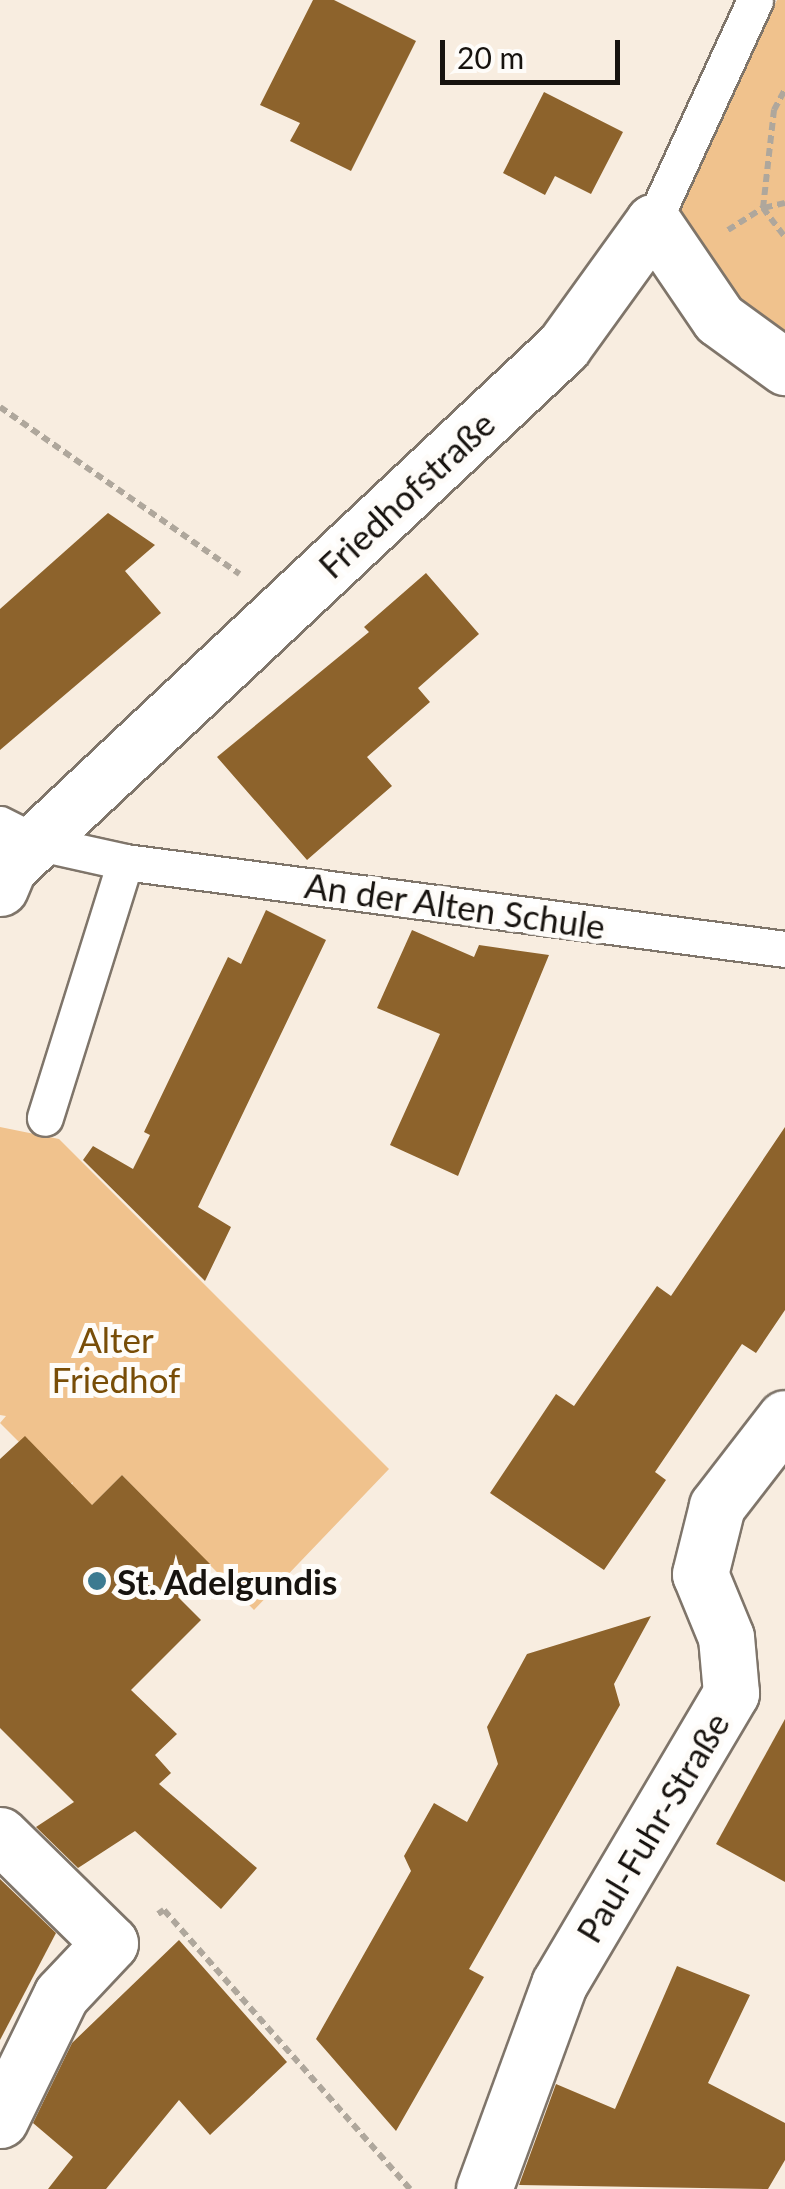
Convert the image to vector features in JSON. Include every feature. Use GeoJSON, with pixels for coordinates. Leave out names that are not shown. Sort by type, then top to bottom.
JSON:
{"type":"FeatureCollection","features":[{"type":"Feature","properties":{"kind":"street"},"geometry":{"type":"LineString","coordinates":[[665,241],[719,319],[785,367]]}},
{"type":"Feature","properties":{"kind":"street","name":"Friedhofstraße"},"geometry":{"type":"LineString","coordinates":[[0,888],[17,833],[285,607],[563,347],[665,241]]}},
{"type":"Feature","properties":{"kind":"street","name":"Paul-Fuhr-Straße"},"geometry":{"type":"LineString","coordinates":[[484,2189],[559,1984],[732,1693],[726,1636],[700,1574],[717,1506],[785,1418]]}},
{"type":"Feature","properties":{"kind":"street"},"geometry":{"type":"LineString","coordinates":[[0,1835],[110,1943],[60,1995],[0,2120]]}},
{"type":"Feature","properties":{"kind":"lane"},"geometry":{"type":"LineString","coordinates":[[665,241],[755,0]]}},
{"type":"Feature","properties":{"kind":"lane","name":"An der Alten Schule"},"geometry":{"type":"LineString","coordinates":[[17,833],[125,862],[785,949]]}},
{"type":"Feature","properties":{"kind":"lane"},"geometry":{"type":"LineString","coordinates":[[45,1118],[125,862]]}},
{"type":"Feature","properties":{"kind":"path"},"geometry":{"type":"LineString","coordinates":[[785,89],[774,110],[763,208],[785,237]]}},
{"type":"Feature","properties":{"kind":"path"},"geometry":{"type":"LineString","coordinates":[[665,241],[785,203]]}},
{"type":"Feature","properties":{"kind":"path"},"geometry":{"type":"LineString","coordinates":[[0,407],[285,607]]}},
{"type":"Feature","properties":{"kind":"path"},"geometry":{"type":"LineString","coordinates":[[164,1910],[410,2189]]}},
{"type":"Feature","properties":{"kind":"green space"},"geometry":{"type":"Polygon","coordinates":[[[777,0],[785,0],[785,348],[723,303],[677,205],[777,0]]]}},
{"type":"Feature","properties":{"kind":"green space","name":"Alter Friedhof"},"geometry":{"type":"Polygon","coordinates":[[[0,1127],[59,1139],[389,1469],[254,1610],[122,1475],[88,1509],[70,1491],[73,1482],[66,1488],[46,1468],[49,1459],[42,1464],[28,1439],[19,1442],[0,1423],[6,1416],[0,1415],[0,1127]]]}},
{"type":"Feature","properties":{"kind":"building"},"geometry":{"type":"Polygon","coordinates":[[[313,0],[334,0],[416,41],[351,171],[290,141],[300,123],[260,105],[313,0]]]}},
{"type":"Feature","properties":{"kind":"building"},"geometry":{"type":"Polygon","coordinates":[[[544,92],[623,132],[591,194],[555,176],[545,195],[503,173],[544,92]]]}},
{"type":"Feature","properties":{"kind":"building"},"geometry":{"type":"Polygon","coordinates":[[[108,513],[155,545],[125,571],[161,613],[0,750],[0,609],[108,513]]]}},
{"type":"Feature","properties":{"kind":"building"},"geometry":{"type":"Polygon","coordinates":[[[426,573],[479,634],[418,688],[430,702],[367,757],[392,786],[307,860],[217,757],[369,632],[364,627],[426,573]]]}},
{"type":"Feature","properties":{"kind":"building"},"geometry":{"type":"Polygon","coordinates":[[[266,910],[326,940],[198,1207],[231,1227],[205,1281],[83,1160],[93,1146],[133,1169],[150,1135],[144,1132],[228,957],[241,964],[266,910]]]}},
{"type":"Feature","properties":{"kind":"building"},"geometry":{"type":"Polygon","coordinates":[[[412,930],[474,957],[479,945],[549,955],[458,1176],[390,1145],[440,1034],[377,1008],[412,930]]]}},
{"type":"Feature","properties":{"kind":"building"},"geometry":{"type":"Polygon","coordinates":[[[785,1127],[785,1310],[756,1353],[742,1344],[655,1472],[666,1480],[604,1570],[490,1493],[556,1394],[574,1406],[657,1286],[671,1296],[785,1127]]]}},
{"type":"Feature","properties":{"kind":"building","name":"St. Adelgundis"},"geometry":{"type":"Polygon","coordinates":[[[25,1436],[92,1505],[122,1475],[211,1565],[178,1597],[201,1620],[131,1690],[177,1734],[155,1755],[171,1773],[159,1784],[257,1868],[221,1909],[135,1831],[78,1868],[36,1827],[74,1802],[0,1728],[0,1459],[25,1436]]]}},
{"type":"Feature","properties":{"kind":"building"},"geometry":{"type":"Polygon","coordinates":[[[651,1616],[614,1684],[620,1705],[469,1969],[484,1977],[396,2131],[316,2039],[411,1871],[404,1856],[434,1803],[467,1822],[498,1764],[487,1727],[527,1654],[651,1616]]]}},
{"type":"Feature","properties":{"kind":"building"},"geometry":{"type":"Polygon","coordinates":[[[785,1719],[785,1882],[716,1844],[785,1719]]]}},
{"type":"Feature","properties":{"kind":"building"},"geometry":{"type":"Polygon","coordinates":[[[0,1879],[56,1933],[0,2040],[0,1879]]]}},
{"type":"Feature","properties":{"kind":"building"},"geometry":{"type":"Polygon","coordinates":[[[179,1940],[287,2062],[210,2135],[179,2100],[106,2189],[48,2189],[73,2157],[33,2123],[72,2043],[179,1940]]]}},
{"type":"Feature","properties":{"kind":"building"},"geometry":{"type":"Polygon","coordinates":[[[677,1966],[750,1995],[708,2083],[785,2123],[785,2160],[768,2189],[519,2185],[556,2084],[615,2109],[677,1966]]]}},
{"type":"Feature","properties":{"kind":"place","name":"St. Adelgundis"},"geometry":{"type":"Point","coordinates":[97,1581]}}]}
